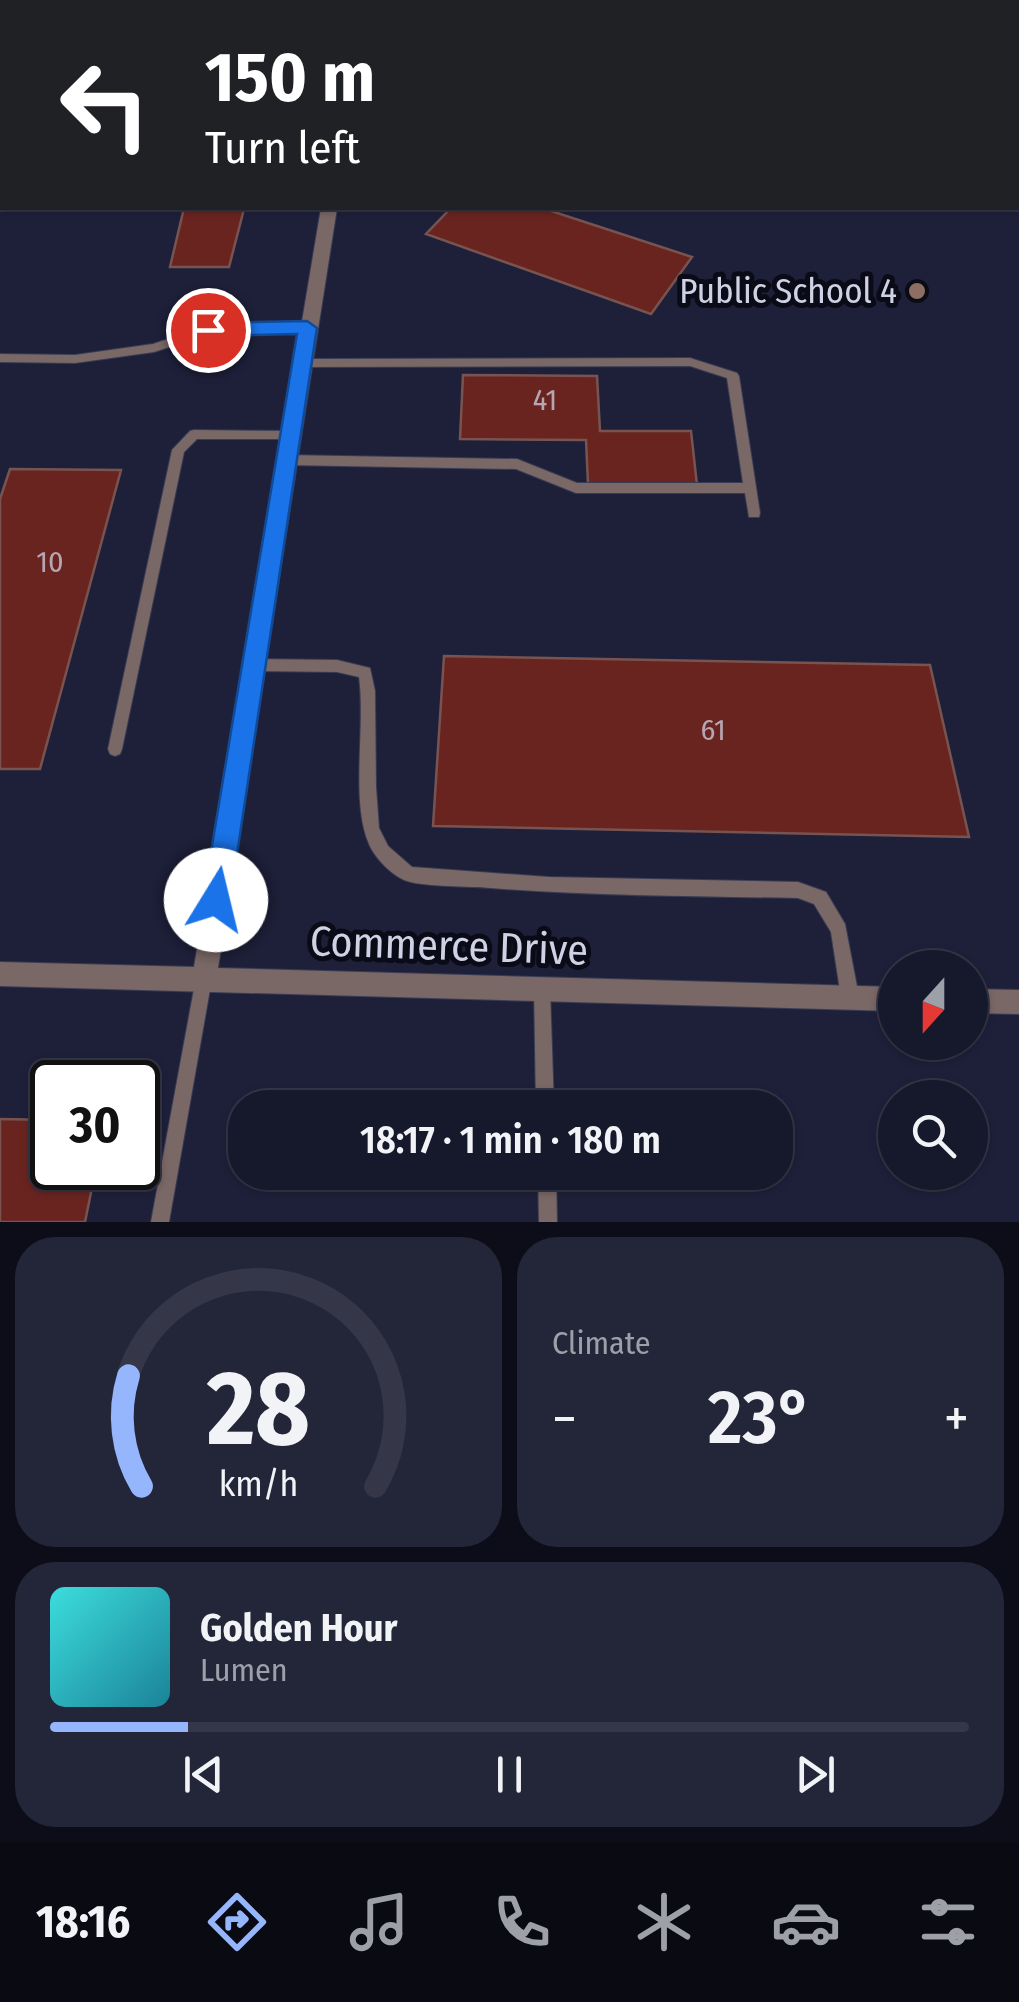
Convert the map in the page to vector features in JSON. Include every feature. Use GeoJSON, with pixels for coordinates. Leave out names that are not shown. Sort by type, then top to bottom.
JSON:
{"type":"FeatureCollection","features":[{"type":"Feature","properties":{"kind":"street"},"geometry":{"type":"LineString","coordinates":[[204,978],[328,210]]}},
{"type":"Feature","properties":{"kind":"street","name":"Commerce Drive"},"geometry":{"type":"LineString","coordinates":[[0,974],[878,999]]}},
{"type":"Feature","properties":{"kind":"street"},"geometry":{"type":"LineString","coordinates":[[988,1001],[1019,1002]]}},
{"type":"Feature","properties":{"kind":"lane"},"geometry":{"type":"LineString","coordinates":[[0,358],[75,358],[154,348],[208,330],[307,328]]}},
{"type":"Feature","properties":{"kind":"lane"},"geometry":{"type":"LineString","coordinates":[[302,363],[690,362],[733,376],[754,513]]}},
{"type":"Feature","properties":{"kind":"lane"},"geometry":{"type":"LineString","coordinates":[[114,749],[178,450],[194,434],[290,435]]}},
{"type":"Feature","properties":{"kind":"lane"},"geometry":{"type":"LineString","coordinates":[[286,460],[517,464],[576,488],[750,488]]}},
{"type":"Feature","properties":{"kind":"lane"},"geometry":{"type":"LineString","coordinates":[[254,665],[337,666],[364,672],[372,699],[370,818],[375,841],[410,874],[549,885],[798,890],[820,898],[839,930],[850,998]]}},
{"type":"Feature","properties":{"kind":"lane"},"geometry":{"type":"LineString","coordinates":[[160,1222],[204,978]]}},
{"type":"Feature","properties":{"kind":"lane"},"geometry":{"type":"LineString","coordinates":[[542,988],[545,1090]]}},
{"type":"Feature","properties":{"kind":"lane"},"geometry":{"type":"LineString","coordinates":[[547,1190],[548,1222]]}},
{"type":"Feature","properties":{"kind":"building"},"geometry":{"type":"Polygon","coordinates":[[[184,210],[244,210],[229,267],[170,267],[184,210]]]}},
{"type":"Feature","properties":{"kind":"building"},"geometry":{"type":"Polygon","coordinates":[[[449,210],[548,210],[692,257],[651,314],[426,234],[449,210]]]}},
{"type":"Feature","properties":{"kind":"building"},"geometry":{"type":"Polygon","coordinates":[[[463,375],[597,376],[600,431],[691,431],[697,485],[588,484],[586,440],[460,439],[463,375]]]}},
{"type":"Feature","properties":{"kind":"building"},"geometry":{"type":"Polygon","coordinates":[[[10,469],[121,470],[40,769],[0,769],[0,499],[10,469]]]}},
{"type":"Feature","properties":{"kind":"building"},"geometry":{"type":"Polygon","coordinates":[[[444,656],[930,665],[969,837],[433,826],[444,656]]]}},
{"type":"Feature","properties":{"kind":"building"},"geometry":{"type":"Polygon","coordinates":[[[0,1119],[30,1120],[30,1190],[92,1190],[85,1222],[0,1222],[0,1119]]]}},
{"type":"Feature","properties":{"kind":"place","name":"Public School 4"},"geometry":{"type":"Point","coordinates":[917,291]}},
{"type":"Feature","properties":{"kind":"route"},"geometry":{"type":"LineString","coordinates":[[208,330],[307,328],[216,900]]}}]}
